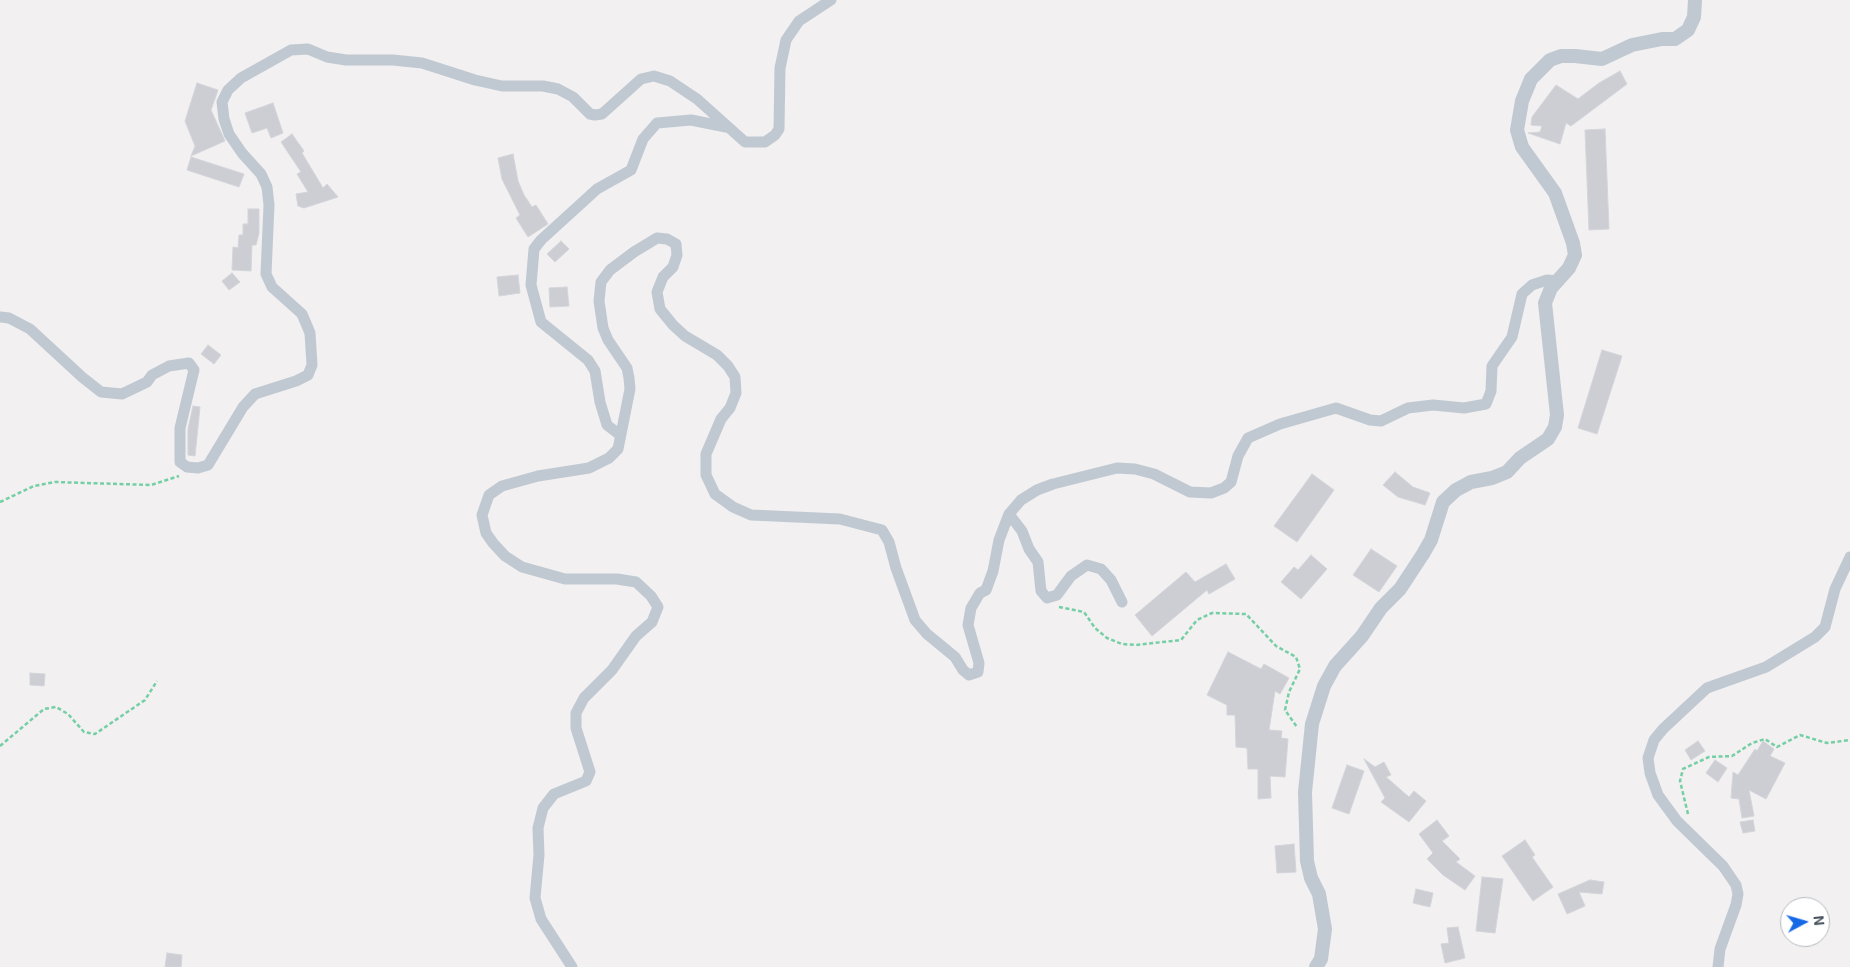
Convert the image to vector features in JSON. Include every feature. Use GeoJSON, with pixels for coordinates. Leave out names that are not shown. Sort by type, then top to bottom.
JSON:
{"type":"FeatureCollection","features":[{"type":"Feature","properties":{"kind":"street"},"geometry":{"type":"LineString","coordinates":[[0,317],[9,318],[30,329],[82,377],[102,392],[122,394],[146,382],[152,375],[169,366],[189,363],[193,366],[180,428],[178,445],[180,462],[188,467],[198,468],[208,465],[243,407],[255,394],[296,381],[308,374],[312,364],[310,333],[302,314],[272,287],[266,274],[269,206],[267,187],[261,174],[242,153],[229,134],[224,119],[222,102],[228,90],[254,69],[291,50],[308,49],[327,57],[346,60],[393,60],[422,63],[475,80],[502,86],[543,86],[558,89],[572,97],[590,114],[595,115],[602,114],[641,79],[654,76],[670,81],[697,99],[726,127],[745,142],[764,142],[775,135],[779,129],[780,68],[786,40],[800,21],[831,0]]}},
{"type":"Feature","properties":{"kind":"street"},"geometry":{"type":"LineString","coordinates":[[1316,967],[1321,959],[1325,929],[1319,894],[1311,878],[1307,861],[1305,792],[1310,737],[1315,708],[1324,686],[1335,666],[1362,636],[1380,608],[1400,589],[1423,554],[1431,540],[1443,502],[1456,490],[1471,482],[1492,478],[1507,472],[1520,458],[1548,439],[1555,427],[1557,415],[1545,303],[1551,288],[1570,268],[1575,255],[1574,242],[1555,193],[1522,147],[1518,130],[1522,101],[1531,79],[1550,60],[1561,56],[1602,59],[1640,43],[1662,39],[1676,39],[1688,30],[1694,17],[1695,0]]}},
{"type":"Feature","properties":{"kind":"street"},"geometry":{"type":"LineString","coordinates":[[620,435],[608,425],[600,402],[595,371],[588,360],[541,322],[531,285],[534,249],[541,240],[597,189],[631,170],[643,139],[657,123],[692,120],[726,127]]}},
{"type":"Feature","properties":{"kind":"street"},"geometry":{"type":"LineString","coordinates":[[572,967],[541,919],[535,898],[539,855],[538,828],[543,808],[554,794],[586,780],[590,772],[576,728],[576,713],[584,698],[612,670],[636,636],[652,622],[658,608],[651,596],[636,582],[565,579],[522,567],[505,556],[493,543],[486,533],[482,515],[489,495],[502,486],[538,476],[589,468],[609,458],[618,449],[630,389],[629,378],[627,368],[608,340],[603,328],[599,301],[601,282],[610,270],[634,252],[657,238],[667,239],[676,244],[677,255],[673,267],[663,277],[657,292],[660,308],[673,325],[685,336],[717,355],[728,366],[735,377],[736,393],[730,408],[720,419],[706,454],[706,475],[715,494],[733,507],[751,515],[840,519],[882,530],[889,542],[896,568],[915,620],[927,634],[954,656],[963,670],[969,675],[978,672],[979,663],[968,625],[970,608],[980,593],[986,590],[993,571],[999,540],[1009,514],[1021,500],[1037,490],[1116,468],[1135,468],[1154,474],[1190,492],[1211,493],[1224,488],[1231,482],[1238,456],[1248,438],[1280,424],[1336,408],[1370,420],[1381,421],[1408,408],[1433,405],[1464,408],[1486,404],[1491,390],[1492,366],[1512,337],[1522,294],[1532,285],[1547,280],[1559,281]]}},
{"type":"Feature","properties":{"kind":"street"},"geometry":{"type":"LineString","coordinates":[[1009,514],[1022,531],[1029,549],[1038,562],[1041,591],[1047,598],[1057,595],[1071,576],[1087,565],[1101,569],[1111,580],[1122,602]]}},
{"type":"Feature","properties":{"kind":"street"},"geometry":{"type":"LineString","coordinates":[[1718,967],[1720,948],[1731,921],[1738,894],[1736,885],[1722,866],[1677,821],[1658,795],[1650,773],[1648,758],[1654,740],[1707,688],[1766,667],[1815,637],[1825,627],[1835,589],[1850,557]]}},
{"type":"Feature","properties":{"kind":"path"},"geometry":{"type":"LineString","coordinates":[[0,502],[34,486],[54,482],[151,484],[168,478],[187,475],[198,468]]}},
{"type":"Feature","properties":{"kind":"path"},"geometry":{"type":"LineString","coordinates":[[1047,598],[1061,608],[1084,612],[1095,628],[1107,638],[1122,644],[1136,645],[1181,640],[1197,620],[1212,613],[1246,614],[1276,646],[1296,657],[1300,669],[1289,692],[1285,710],[1294,724],[1310,737]]}},
{"type":"Feature","properties":{"kind":"path"},"geometry":{"type":"LineString","coordinates":[[0,746],[44,709],[56,707],[68,714],[84,732],[95,734],[145,700],[157,681]]}},
{"type":"Feature","properties":{"kind":"path"},"geometry":{"type":"LineString","coordinates":[[1688,830],[1688,813],[1680,782],[1683,769],[1710,758],[1732,756],[1752,743],[1765,739],[1777,747],[1800,735],[1827,742],[1850,740]]}},
{"type":"Feature","properties":{"kind":"building"},"geometry":{"type":"Polygon","coordinates":[[[1620,71],[1627,84],[1571,126],[1566,123],[1560,144],[1528,133],[1540,132],[1542,126],[1531,125],[1532,117],[1556,85],[1578,99],[1599,83],[1620,71]]]}},
{"type":"Feature","properties":{"kind":"building"},"geometry":{"type":"Polygon","coordinates":[[[197,83],[218,90],[211,110],[225,141],[191,156],[195,146],[185,121],[197,83]]]}},
{"type":"Feature","properties":{"kind":"building"},"geometry":{"type":"Polygon","coordinates":[[[273,103],[283,133],[271,138],[267,128],[252,133],[245,113],[273,103]]]}},
{"type":"Feature","properties":{"kind":"building"},"geometry":{"type":"Polygon","coordinates":[[[1605,129],[1609,229],[1589,230],[1585,130],[1605,129]]]}},
{"type":"Feature","properties":{"kind":"building"},"geometry":{"type":"Polygon","coordinates":[[[292,134],[304,151],[302,153],[323,188],[327,184],[338,197],[304,208],[298,206],[296,194],[308,192],[297,174],[301,172],[281,142],[292,134]]]}},
{"type":"Feature","properties":{"kind":"building"},"geometry":{"type":"Polygon","coordinates":[[[513,154],[518,181],[524,195],[532,207],[536,205],[548,224],[528,237],[516,218],[520,215],[502,179],[498,158],[513,154]]]}},
{"type":"Feature","properties":{"kind":"building"},"geometry":{"type":"Polygon","coordinates":[[[191,157],[244,174],[239,187],[187,170],[191,157]]]}},
{"type":"Feature","properties":{"kind":"building"},"geometry":{"type":"Polygon","coordinates":[[[248,209],[259,209],[259,233],[256,245],[252,245],[251,271],[232,270],[233,247],[238,248],[239,235],[243,235],[243,224],[248,224],[248,209]]]}},
{"type":"Feature","properties":{"kind":"building"},"geometry":{"type":"Polygon","coordinates":[[[561,241],[569,249],[555,262],[547,254],[561,241]]]}},
{"type":"Feature","properties":{"kind":"building"},"geometry":{"type":"Polygon","coordinates":[[[232,273],[240,282],[229,290],[222,281],[232,273]]]}},
{"type":"Feature","properties":{"kind":"building"},"geometry":{"type":"Polygon","coordinates":[[[518,275],[520,293],[499,296],[497,277],[518,275]]]}},
{"type":"Feature","properties":{"kind":"building"},"geometry":{"type":"Polygon","coordinates":[[[567,287],[569,306],[550,307],[549,288],[567,287]]]}},
{"type":"Feature","properties":{"kind":"building"},"geometry":{"type":"Polygon","coordinates":[[[208,345],[221,355],[214,364],[201,354],[208,345]]]}},
{"type":"Feature","properties":{"kind":"building"},"geometry":{"type":"Polygon","coordinates":[[[1602,350],[1622,356],[1597,434],[1578,428],[1602,350]]]}},
{"type":"Feature","properties":{"kind":"building"},"geometry":{"type":"Polygon","coordinates":[[[193,406],[200,407],[195,456],[188,455],[188,429],[193,406]]]}},
{"type":"Feature","properties":{"kind":"building"},"geometry":{"type":"Polygon","coordinates":[[[1395,472],[1413,487],[1430,493],[1425,505],[1398,497],[1383,485],[1395,472]]]}},
{"type":"Feature","properties":{"kind":"building"},"geometry":{"type":"Polygon","coordinates":[[[1312,474],[1334,490],[1297,542],[1274,526],[1312,474]]]}},
{"type":"Feature","properties":{"kind":"building"},"geometry":{"type":"Polygon","coordinates":[[[1371,549],[1397,566],[1379,592],[1353,575],[1371,549]]]}},
{"type":"Feature","properties":{"kind":"building"},"geometry":{"type":"Polygon","coordinates":[[[1311,555],[1327,569],[1301,599],[1281,582],[1294,567],[1298,570],[1311,555]]]}},
{"type":"Feature","properties":{"kind":"building"},"geometry":{"type":"Polygon","coordinates":[[[1226,564],[1235,579],[1209,594],[1207,590],[1152,636],[1135,615],[1186,572],[1195,582],[1226,564]]]}},
{"type":"Feature","properties":{"kind":"building"},"geometry":{"type":"Polygon","coordinates":[[[1228,652],[1261,669],[1264,664],[1289,678],[1280,694],[1275,691],[1269,730],[1282,731],[1281,738],[1288,739],[1285,777],[1270,776],[1271,798],[1258,799],[1258,769],[1248,769],[1247,748],[1236,747],[1235,715],[1227,715],[1227,705],[1207,695],[1228,652]]]}},
{"type":"Feature","properties":{"kind":"building"},"geometry":{"type":"Polygon","coordinates":[[[30,673],[45,674],[44,686],[30,685],[30,673]]]}},
{"type":"Feature","properties":{"kind":"building"},"geometry":{"type":"Polygon","coordinates":[[[1698,741],[1705,751],[1691,760],[1685,750],[1698,741]]]}},
{"type":"Feature","properties":{"kind":"building"},"geometry":{"type":"Polygon","coordinates":[[[1763,741],[1774,749],[1770,756],[1785,763],[1766,799],[1749,790],[1754,816],[1742,818],[1739,799],[1731,798],[1733,772],[1738,775],[1755,749],[1757,751],[1763,741]]]}},
{"type":"Feature","properties":{"kind":"building"},"geometry":{"type":"Polygon","coordinates":[[[1364,759],[1375,767],[1384,762],[1391,775],[1386,777],[1409,797],[1414,791],[1426,801],[1409,822],[1381,802],[1385,798],[1364,759]]]}},
{"type":"Feature","properties":{"kind":"building"},"geometry":{"type":"Polygon","coordinates":[[[1715,760],[1727,768],[1718,782],[1706,773],[1715,760]]]}},
{"type":"Feature","properties":{"kind":"building"},"geometry":{"type":"Polygon","coordinates":[[[1347,765],[1364,771],[1349,814],[1332,808],[1347,765]]]}},
{"type":"Feature","properties":{"kind":"building"},"geometry":{"type":"Polygon","coordinates":[[[1437,820],[1449,836],[1442,841],[1460,859],[1456,862],[1475,876],[1465,890],[1443,875],[1427,859],[1433,853],[1419,834],[1437,820]]]}},
{"type":"Feature","properties":{"kind":"building"},"geometry":{"type":"Polygon","coordinates":[[[1753,820],[1755,831],[1743,833],[1740,822],[1753,820]]]}},
{"type":"Feature","properties":{"kind":"building"},"geometry":{"type":"Polygon","coordinates":[[[1525,840],[1535,855],[1532,857],[1553,887],[1533,901],[1502,856],[1525,840]]]}},
{"type":"Feature","properties":{"kind":"building"},"geometry":{"type":"Polygon","coordinates":[[[1294,844],[1296,872],[1277,873],[1275,846],[1294,844]]]}},
{"type":"Feature","properties":{"kind":"building"},"geometry":{"type":"Polygon","coordinates":[[[1482,877],[1503,879],[1495,933],[1476,931],[1482,877]]]}},
{"type":"Feature","properties":{"kind":"building"},"geometry":{"type":"Polygon","coordinates":[[[1590,880],[1604,882],[1602,894],[1579,892],[1585,906],[1567,914],[1558,894],[1590,880]]]}},
{"type":"Feature","properties":{"kind":"building"},"geometry":{"type":"Polygon","coordinates":[[[1416,889],[1433,893],[1430,907],[1413,903],[1416,889]]]}},
{"type":"Feature","properties":{"kind":"building"},"geometry":{"type":"Polygon","coordinates":[[[1458,927],[1465,958],[1445,963],[1441,944],[1449,943],[1447,928],[1458,927]]]}},
{"type":"Feature","properties":{"kind":"building"},"geometry":{"type":"Polygon","coordinates":[[[167,953],[182,955],[181,967],[165,967],[167,953]]]}}]}
